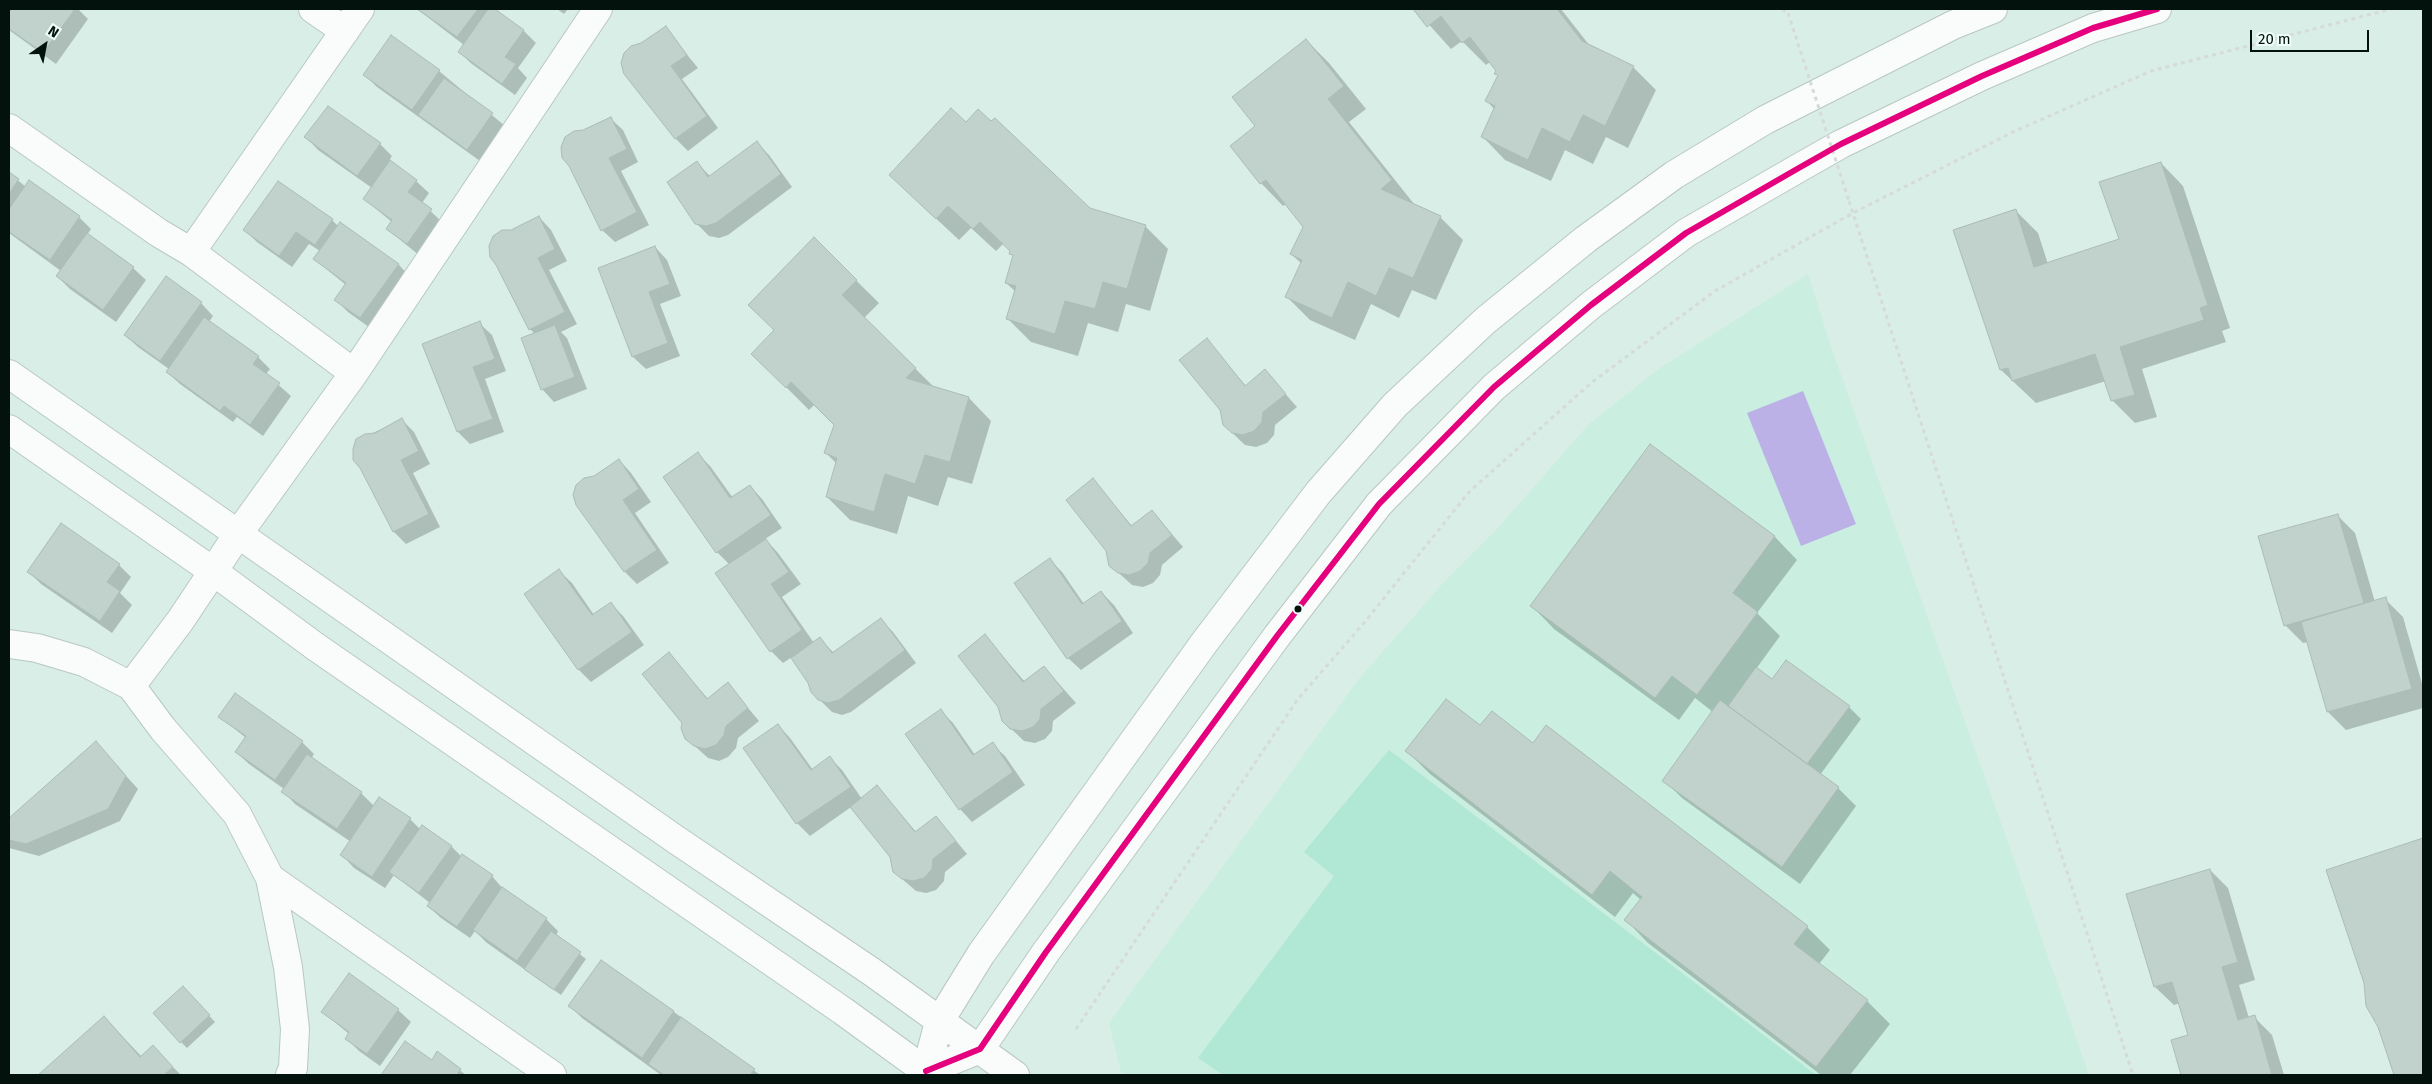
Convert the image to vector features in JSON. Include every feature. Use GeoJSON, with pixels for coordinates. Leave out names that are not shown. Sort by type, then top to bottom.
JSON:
{"type":"FeatureCollection","features":[{"type":"Feature","properties":{"kind":"street"},"geometry":{"type":"LineString","coordinates":[[313,9],[345,31]]}},
{"type":"Feature","properties":{"kind":"street"},"geometry":{"type":"LineString","coordinates":[[191,252],[360,9]]}},
{"type":"Feature","properties":{"kind":"street"},"geometry":{"type":"LineString","coordinates":[[131,686],[354,373],[598,9]]}},
{"type":"Feature","properties":{"kind":"street"},"geometry":{"type":"LineString","coordinates":[[927,1074],[938,1022],[981,954],[1204,642],[1318,493],[1395,405],[1486,320],[1586,239],[1674,174],[1765,120],[1953,25],[1993,9]]}},
{"type":"Feature","properties":{"kind":"street"},"geometry":{"type":"LineString","coordinates":[[927,1074],[980,1049],[1046,952],[1277,636],[1379,504],[1494,387],[1591,305],[1686,234],[1797,169],[1841,144],[1982,76],[2093,28],[2157,9]]}},
{"type":"Feature","properties":{"kind":"street"},"geometry":{"type":"LineString","coordinates":[[9,128],[159,233],[191,252],[354,373]]}},
{"type":"Feature","properties":{"kind":"street"},"geometry":{"type":"LineString","coordinates":[[9,374],[675,839],[872,972],[938,1022],[980,1049],[1015,1075]]}},
{"type":"Feature","properties":{"kind":"street"},"geometry":{"type":"LineString","coordinates":[[9,429],[214,572],[316,647],[843,1011],[927,1074]]}},
{"type":"Feature","properties":{"kind":"street"},"geometry":{"type":"LineString","coordinates":[[9,644],[37,648],[84,662],[131,686],[163,728],[237,814],[270,878],[288,967],[295,1029],[293,1068],[290,1075]]}},
{"type":"Feature","properties":{"kind":"street"},"geometry":{"type":"LineString","coordinates":[[270,878],[552,1075]]}},
{"type":"Feature","properties":{"kind":"path"},"geometry":{"type":"LineString","coordinates":[[1782,9],[1788,13],[2133,1075]]}},
{"type":"Feature","properties":{"kind":"path"},"geometry":{"type":"LineString","coordinates":[[1076,1029],[1298,699],[1364,623],[1469,492],[1590,382],[1707,297],[1853,213],[2012,132],[2151,71],[2391,9]]}},
{"type":"Feature","properties":{"kind":"shaded area"},"geometry":{"type":"Polygon","coordinates":[[[1808,274],[1831,347],[2089,1075],[1126,1075],[1121,1072],[1109,1023],[1358,680],[1444,582],[1498,528],[1589,424],[1660,368],[1808,274]]]}},
{"type":"Feature","properties":{"kind":"shaded area"},"geometry":{"type":"Polygon","coordinates":[[[1803,391],[1856,524],[1801,546],[1747,413],[1803,391]]]}},
{"type":"Feature","properties":{"kind":"shaded area"},"geometry":{"type":"Polygon","coordinates":[[[1389,750],[1816,1075],[1223,1075],[1198,1058],[1334,876],[1304,852],[1389,750]]]}},
{"type":"Feature","properties":{"kind":"building"},"geometry":{"type":"Polygon","coordinates":[[[11,9],[75,9],[43,53],[9,29],[9,12],[11,9]]]}},
{"type":"Feature","properties":{"kind":"building"},"geometry":{"type":"Polygon","coordinates":[[[417,9],[478,9],[457,37],[417,9]]]}},
{"type":"Feature","properties":{"kind":"building"},"geometry":{"type":"Polygon","coordinates":[[[488,9],[495,9],[524,30],[505,57],[516,64],[502,84],[458,52],[488,9]]]}},
{"type":"Feature","properties":{"kind":"building"},"geometry":{"type":"Polygon","coordinates":[[[1413,9],[1557,9],[1582,41],[1634,66],[1605,126],[1583,115],[1570,142],[1542,128],[1528,160],[1481,137],[1495,106],[1485,101],[1498,75],[1494,74],[1496,71],[1470,37],[1462,43],[1441,16],[1427,27],[1413,9]]]}},
{"type":"Feature","properties":{"kind":"building"},"geometry":{"type":"Polygon","coordinates":[[[666,26],[687,55],[671,66],[707,116],[675,139],[624,74],[621,63],[624,53],[631,46],[641,43],[666,26]]]}},
{"type":"Feature","properties":{"kind":"building"},"geometry":{"type":"Polygon","coordinates":[[[391,35],[440,70],[412,110],[363,75],[391,35]]]}},
{"type":"Feature","properties":{"kind":"building"},"geometry":{"type":"Polygon","coordinates":[[[1306,39],[1344,86],[1328,99],[1392,180],[1381,189],[1441,216],[1413,278],[1389,268],[1376,296],[1348,282],[1332,318],[1285,297],[1302,260],[1290,254],[1303,227],[1266,180],[1260,184],[1230,146],[1255,126],[1232,97],[1306,39]]]}},
{"type":"Feature","properties":{"kind":"building"},"geometry":{"type":"Polygon","coordinates":[[[444,78],[493,113],[467,150],[418,115],[444,78]]]}},
{"type":"Feature","properties":{"kind":"building"},"geometry":{"type":"Polygon","coordinates":[[[328,106],[381,143],[357,176],[304,137],[328,106]]]}},
{"type":"Feature","properties":{"kind":"building"},"geometry":{"type":"Polygon","coordinates":[[[951,108],[966,122],[978,109],[991,121],[995,118],[1090,208],[1146,225],[1127,289],[1103,282],[1095,309],[1065,301],[1055,334],[1006,319],[1016,286],[1005,283],[1013,255],[1009,254],[1010,251],[980,222],[973,229],[948,206],[936,219],[889,175],[951,108]]]}},
{"type":"Feature","properties":{"kind":"building"},"geometry":{"type":"Polygon","coordinates":[[[611,117],[627,149],[609,158],[637,212],[601,231],[569,166],[562,158],[561,147],[565,137],[574,131],[583,130],[611,117]]]}},
{"type":"Feature","properties":{"kind":"building"},"geometry":{"type":"Polygon","coordinates":[[[757,141],[781,174],[716,223],[706,226],[695,224],[667,182],[697,161],[708,177],[757,141]]]}},
{"type":"Feature","properties":{"kind":"building"},"geometry":{"type":"Polygon","coordinates":[[[390,160],[417,180],[408,192],[432,209],[407,244],[386,229],[392,220],[363,199],[390,160]]]}},
{"type":"Feature","properties":{"kind":"building"},"geometry":{"type":"Polygon","coordinates":[[[2161,162],[2208,305],[2200,308],[2204,320],[2120,347],[2135,395],[2111,401],[2095,354],[2012,381],[2008,368],[2000,370],[1953,230],[2016,209],[2034,267],[2119,239],[2099,182],[2161,162]]]}},
{"type":"Feature","properties":{"kind":"building"},"geometry":{"type":"Polygon","coordinates":[[[9,172],[19,179],[9,194],[9,172]]]}},
{"type":"Feature","properties":{"kind":"building"},"geometry":{"type":"Polygon","coordinates":[[[29,180],[80,216],[50,260],[9,232],[9,209],[29,180]]]}},
{"type":"Feature","properties":{"kind":"building"},"geometry":{"type":"Polygon","coordinates":[[[278,181],[333,219],[315,245],[296,232],[279,256],[243,230],[278,181]]]}},
{"type":"Feature","properties":{"kind":"building"},"geometry":{"type":"Polygon","coordinates":[[[539,216],[555,249],[538,258],[565,312],[529,330],[496,265],[490,257],[489,246],[493,236],[502,230],[511,230],[539,216]]]}},
{"type":"Feature","properties":{"kind":"building"},"geometry":{"type":"Polygon","coordinates":[[[340,222],[399,264],[360,318],[334,300],[346,283],[313,259],[340,222]]]}},
{"type":"Feature","properties":{"kind":"building"},"geometry":{"type":"Polygon","coordinates":[[[87,233],[134,267],[103,310],[56,276],[87,233]]]}},
{"type":"Feature","properties":{"kind":"building"},"geometry":{"type":"Polygon","coordinates":[[[814,237],[857,280],[842,295],[916,368],[906,378],[969,397],[950,462],[925,455],[915,484],[885,474],[874,512],[826,497],[837,458],[824,453],[834,425],[791,382],[786,388],[751,354],[774,330],[748,305],[814,237]]]}},
{"type":"Feature","properties":{"kind":"building"},"geometry":{"type":"Polygon","coordinates":[[[655,246],[670,284],[649,292],[668,343],[632,357],[598,268],[655,246]]]}},
{"type":"Feature","properties":{"kind":"building"},"geometry":{"type":"Polygon","coordinates":[[[166,276],[202,302],[160,361],[124,335],[166,276]]]}},
{"type":"Feature","properties":{"kind":"building"},"geometry":{"type":"Polygon","coordinates":[[[204,317],[259,356],[253,364],[280,383],[250,425],[224,406],[220,411],[166,372],[204,317]]]}},
{"type":"Feature","properties":{"kind":"building"},"geometry":{"type":"Polygon","coordinates":[[[480,321],[495,359],[473,367],[493,419],[457,432],[422,344],[480,321]]]}},
{"type":"Feature","properties":{"kind":"building"},"geometry":{"type":"Polygon","coordinates":[[[555,325],[575,377],[541,390],[521,338],[555,325]]]}},
{"type":"Feature","properties":{"kind":"building"},"geometry":{"type":"Polygon","coordinates":[[[1207,338],[1245,386],[1265,369],[1286,394],[1263,412],[1262,422],[1254,431],[1243,435],[1232,433],[1223,425],[1220,410],[1179,360],[1207,338]]]}},
{"type":"Feature","properties":{"kind":"building"},"geometry":{"type":"Polygon","coordinates":[[[402,418],[419,451],[401,460],[429,514],[393,532],[360,468],[353,460],[353,449],[356,439],[365,434],[375,433],[402,418]]]}},
{"type":"Feature","properties":{"kind":"building"},"geometry":{"type":"Polygon","coordinates":[[[1650,444],[1775,536],[1733,593],[1758,612],[1697,695],[1672,676],[1655,698],[1530,606],[1650,444]]]}},
{"type":"Feature","properties":{"kind":"building"},"geometry":{"type":"Polygon","coordinates":[[[698,452],[730,498],[750,485],[771,515],[716,553],[663,477],[698,452]]]}},
{"type":"Feature","properties":{"kind":"building"},"geometry":{"type":"Polygon","coordinates":[[[619,459],[639,489],[623,500],[657,550],[624,572],[576,505],[573,495],[576,485],[584,478],[594,476],[619,459]]]}},
{"type":"Feature","properties":{"kind":"building"},"geometry":{"type":"Polygon","coordinates":[[[1093,478],[1131,526],[1152,510],[1172,535],[1150,553],[1148,563],[1140,571],[1129,575],[1118,573],[1109,566],[1106,551],[1066,500],[1093,478]]]}},
{"type":"Feature","properties":{"kind":"building"},"geometry":{"type":"Polygon","coordinates":[[[2338,514],[2364,603],[2284,626],[2258,536],[2338,514]]]}},
{"type":"Feature","properties":{"kind":"building"},"geometry":{"type":"Polygon","coordinates":[[[61,523],[120,564],[107,582],[120,591],[100,621],[27,572],[61,523]]]}},
{"type":"Feature","properties":{"kind":"building"},"geometry":{"type":"Polygon","coordinates":[[[766,539],[789,572],[771,584],[802,630],[770,652],[715,573],[766,539]]]}},
{"type":"Feature","properties":{"kind":"building"},"geometry":{"type":"Polygon","coordinates":[[[1050,558],[1082,604],[1101,591],[1122,621],[1067,659],[1014,583],[1050,558]]]}},
{"type":"Feature","properties":{"kind":"building"},"geometry":{"type":"Polygon","coordinates":[[[559,569],[592,615],[611,602],[632,632],[578,670],[524,594],[559,569]]]}},
{"type":"Feature","properties":{"kind":"building"},"geometry":{"type":"Polygon","coordinates":[[[2386,597],[2412,689],[2327,712],[2301,622],[2386,597]]]}},
{"type":"Feature","properties":{"kind":"building"},"geometry":{"type":"Polygon","coordinates":[[[881,618],[905,650],[839,700],[828,703],[818,700],[811,692],[808,683],[791,658],[820,637],[832,653],[881,618]]]}},
{"type":"Feature","properties":{"kind":"building"},"geometry":{"type":"Polygon","coordinates":[[[985,634],[1023,682],[1044,666],[1064,691],[1041,709],[1040,719],[1033,727],[1022,731],[1010,729],[1002,721],[998,707],[958,656],[985,634]]]}},
{"type":"Feature","properties":{"kind":"building"},"geometry":{"type":"Polygon","coordinates":[[[669,652],[707,699],[728,682],[748,708],[726,726],[724,735],[716,745],[705,749],[694,746],[685,739],[681,728],[682,723],[642,674],[669,652]]]}},
{"type":"Feature","properties":{"kind":"building"},"geometry":{"type":"Polygon","coordinates":[[[1786,660],[1850,706],[1807,764],[1728,706],[1756,667],[1772,679],[1786,660]]]}},
{"type":"Feature","properties":{"kind":"building"},"geometry":{"type":"Polygon","coordinates":[[[235,693],[303,741],[275,780],[235,752],[246,736],[218,717],[235,693]]]}},
{"type":"Feature","properties":{"kind":"building"},"geometry":{"type":"Polygon","coordinates":[[[1446,699],[1480,725],[1492,711],[1533,743],[1546,725],[1808,926],[1794,944],[1868,1000],[1816,1067],[1624,920],[1642,897],[1610,871],[1592,895],[1405,751],[1446,699]]]}},
{"type":"Feature","properties":{"kind":"building"},"geometry":{"type":"Polygon","coordinates":[[[1720,700],[1839,787],[1782,867],[1662,781],[1720,700]]]}},
{"type":"Feature","properties":{"kind":"building"},"geometry":{"type":"Polygon","coordinates":[[[941,709],[973,755],[993,742],[1013,772],[959,810],[905,734],[941,709]]]}},
{"type":"Feature","properties":{"kind":"building"},"geometry":{"type":"Polygon","coordinates":[[[778,724],[811,770],[830,756],[851,787],[796,824],[743,748],[778,724]]]}},
{"type":"Feature","properties":{"kind":"building"},"geometry":{"type":"Polygon","coordinates":[[[96,741],[126,776],[108,809],[26,844],[9,840],[9,818],[96,741]]]}},
{"type":"Feature","properties":{"kind":"building"},"geometry":{"type":"Polygon","coordinates":[[[307,754],[362,792],[337,829],[281,792],[307,754]]]}},
{"type":"Feature","properties":{"kind":"building"},"geometry":{"type":"Polygon","coordinates":[[[877,785],[915,832],[936,816],[956,841],[933,859],[932,869],[924,878],[913,881],[902,879],[893,872],[890,857],[850,807],[877,785]]]}},
{"type":"Feature","properties":{"kind":"building"},"geometry":{"type":"Polygon","coordinates":[[[379,797],[411,818],[372,877],[340,855],[379,797]]]}},
{"type":"Feature","properties":{"kind":"building"},"geometry":{"type":"Polygon","coordinates":[[[422,825],[452,846],[419,893],[389,872],[422,825]]]}},
{"type":"Feature","properties":{"kind":"building"},"geometry":{"type":"Polygon","coordinates":[[[2423,838],[2423,1075],[2394,1075],[2378,1027],[2366,1006],[2364,983],[2326,870],[2423,838]]]}},
{"type":"Feature","properties":{"kind":"building"},"geometry":{"type":"Polygon","coordinates":[[[462,854],[493,875],[457,927],[427,906],[462,854]]]}},
{"type":"Feature","properties":{"kind":"building"},"geometry":{"type":"Polygon","coordinates":[[[2210,869],[2238,962],[2222,967],[2238,1020],[2255,1015],[2272,1075],[2181,1075],[2171,1040],[2188,1035],[2172,982],[2154,987],[2126,894],[2210,869]]]}},
{"type":"Feature","properties":{"kind":"building"},"geometry":{"type":"Polygon","coordinates":[[[502,887],[547,918],[517,961],[473,930],[502,887]]]}},
{"type":"Feature","properties":{"kind":"building"},"geometry":{"type":"Polygon","coordinates":[[[551,931],[581,952],[554,990],[524,969],[551,931]]]}},
{"type":"Feature","properties":{"kind":"building"},"geometry":{"type":"Polygon","coordinates":[[[601,960],[674,1011],[642,1058],[568,1006],[601,960]]]}},
{"type":"Feature","properties":{"kind":"building"},"geometry":{"type":"Polygon","coordinates":[[[349,973],[399,1009],[367,1054],[345,1039],[349,1032],[321,1012],[349,973]]]}},
{"type":"Feature","properties":{"kind":"building"},"geometry":{"type":"Polygon","coordinates":[[[183,986],[210,1015],[180,1043],[153,1013],[183,986]]]}},
{"type":"Feature","properties":{"kind":"building"},"geometry":{"type":"Polygon","coordinates":[[[104,1016],[140,1057],[153,1045],[173,1067],[164,1075],[38,1075],[104,1016]]]}},
{"type":"Feature","properties":{"kind":"building"},"geometry":{"type":"Polygon","coordinates":[[[681,1017],[755,1069],[750,1075],[664,1075],[648,1064],[681,1017]]]}},
{"type":"Feature","properties":{"kind":"building"},"geometry":{"type":"Polygon","coordinates":[[[405,1041],[432,1060],[437,1051],[461,1069],[457,1075],[381,1075],[405,1041]]]}},
{"type":"Feature","properties":{"kind":"transit line"},"geometry":{"type":"LineString","coordinates":[[926,1071],[980,1049],[1046,952],[1277,636],[1379,504],[1494,387],[1591,305],[1686,233],[1797,169],[1841,144],[1982,76],[2093,28],[2157,9]]}}]}
